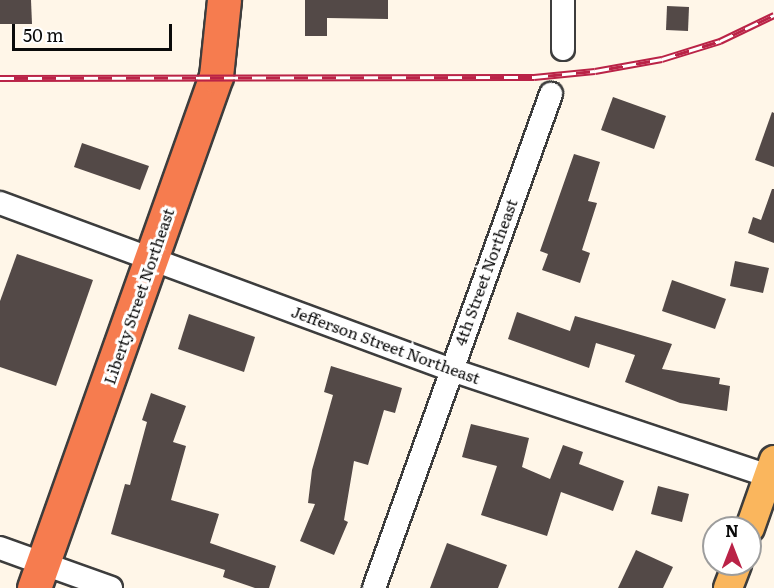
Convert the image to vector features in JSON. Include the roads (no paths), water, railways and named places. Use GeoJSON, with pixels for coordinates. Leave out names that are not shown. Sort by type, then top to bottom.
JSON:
{"type":"FeatureCollection","features":[{"type":"Feature","properties":{"kind":"highway","name":"Liberty Street Northeast"},"geometry":{"type":"LineString","coordinates":[[39,576],[216,76],[224,0]]}},
{"type":"Feature","properties":{"kind":"main road"},"geometry":{"type":"LineString","coordinates":[[755,516],[772,471]]}},
{"type":"Feature","properties":{"kind":"street"},"geometry":{"type":"LineString","coordinates":[[563,0],[563,49]]}},
{"type":"Feature","properties":{"kind":"street","name":"4th Street Northeast"},"geometry":{"type":"LineString","coordinates":[[374,588],[449,369],[551,93]]}},
{"type":"Feature","properties":{"kind":"street","name":"Jefferson Street Northeast"},"geometry":{"type":"LineString","coordinates":[[0,203],[152,257],[449,369],[772,471]]}},
{"type":"Feature","properties":{"kind":"street"},"geometry":{"type":"LineString","coordinates":[[0,548],[39,576],[111,588]]}},
{"type":"Feature","properties":{"kind":"railway"},"geometry":{"type":"LineString","coordinates":[[0,78],[534,77],[595,71],[662,59],[720,41],[774,15]]}}]}
